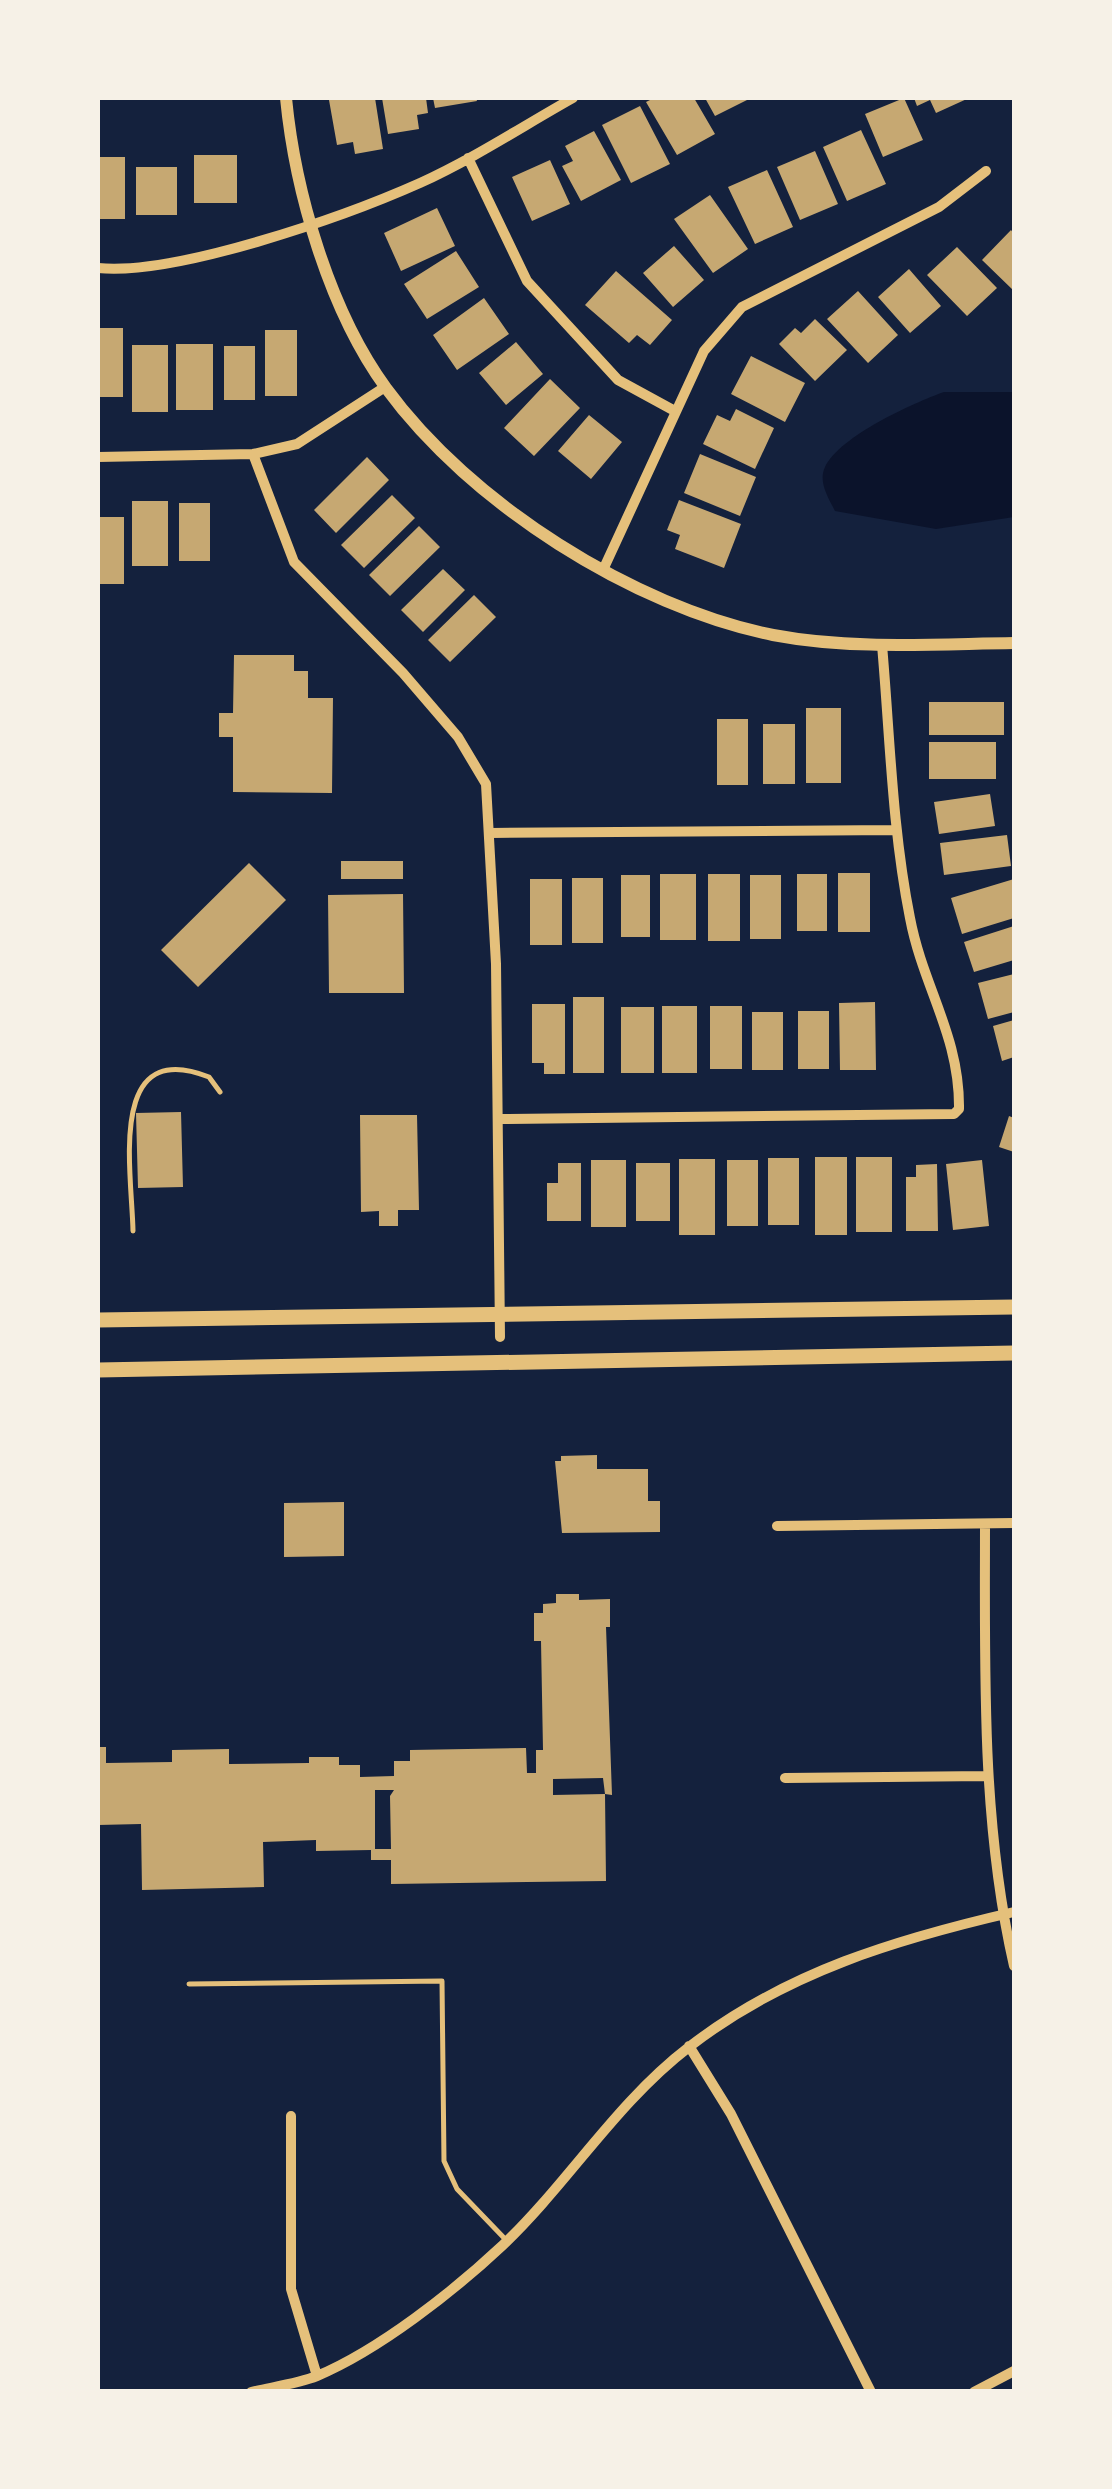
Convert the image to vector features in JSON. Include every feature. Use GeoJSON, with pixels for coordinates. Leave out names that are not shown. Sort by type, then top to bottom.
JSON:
{"type":"FeatureCollection","features":[{"type":"Feature","properties":{"kind":"main road"},"geometry":{"type":"LineString","coordinates":[[98,1320],[1014,1307]]}},
{"type":"Feature","properties":{"kind":"main road"},"geometry":{"type":"LineString","coordinates":[[98,1370],[1014,1353]]}},
{"type":"Feature","properties":{"kind":"street"},"geometry":{"type":"LineString","coordinates":[[286,98],[292,160],[310,222],[341,305],[385,387],[444,452],[517,518],[602,570],[678,606],[773,635],[882,645],[1014,643]]}},
{"type":"Feature","properties":{"kind":"street"},"geometry":{"type":"LineString","coordinates":[[98,268],[168,264],[235,248],[419,184],[573,98]]}},
{"type":"Feature","properties":{"kind":"street"},"geometry":{"type":"LineString","coordinates":[[468,158],[528,282],[618,380],[672,410]]}},
{"type":"Feature","properties":{"kind":"street"},"geometry":{"type":"LineString","coordinates":[[602,570],[672,410],[704,351],[742,307],[939,207],[986,171]]}},
{"type":"Feature","properties":{"kind":"street"},"geometry":{"type":"LineString","coordinates":[[98,457],[253,454],[297,444],[385,387]]}},
{"type":"Feature","properties":{"kind":"street"},"geometry":{"type":"LineString","coordinates":[[253,454],[294,562],[403,673],[458,738],[486,784],[491,833],[499,1119],[500,1338]]}},
{"type":"Feature","properties":{"kind":"street"},"geometry":{"type":"LineString","coordinates":[[499,1119],[954,1114],[959,1109],[960,1070],[910,923],[895,830],[882,645]]}},
{"type":"Feature","properties":{"kind":"street"},"geometry":{"type":"LineString","coordinates":[[491,833],[895,830]]}},
{"type":"Feature","properties":{"kind":"street"},"geometry":{"type":"LineString","coordinates":[[778,1526],[1014,1523]]}},
{"type":"Feature","properties":{"kind":"street"},"geometry":{"type":"LineString","coordinates":[[985,1524],[987,1776],[1014,1966]]}},
{"type":"Feature","properties":{"kind":"street"},"geometry":{"type":"LineString","coordinates":[[785,1778],[987,1776]]}},
{"type":"Feature","properties":{"kind":"street"},"geometry":{"type":"LineString","coordinates":[[251,2392],[317,2376],[434,2301],[507,2241],[634,2094],[690,2046],[764,1995],[855,1954],[1009,1913]]}},
{"type":"Feature","properties":{"kind":"street"},"geometry":{"type":"LineString","coordinates":[[690,2046],[731,2114],[871,2392]]}},
{"type":"Feature","properties":{"kind":"street"},"geometry":{"type":"LineString","coordinates":[[291,2116],[291,2288],[317,2376]]}},
{"type":"Feature","properties":{"kind":"street"},"geometry":{"type":"LineString","coordinates":[[974,2392],[1014,2371]]}},
{"type":"Feature","properties":{"kind":"lane"},"geometry":{"type":"LineString","coordinates":[[133,1231],[131,1114],[136,1094],[149,1076],[171,1070],[191,1070],[209,1077],[220,1092]]}},
{"type":"Feature","properties":{"kind":"lane"},"geometry":{"type":"LineString","coordinates":[[189,1984],[442,1981],[444,2161],[457,2189],[507,2241]]}},
{"type":"Feature","properties":{"kind":"water"},"geometry":{"type":"Polygon","coordinates":[[[944,392],[1014,392],[1014,517],[936,529],[835,511],[823,478],[833,455],[878,422],[944,392]]]}},
{"type":"Feature","properties":{"kind":"building"},"geometry":{"type":"Polygon","coordinates":[[[375,98],[383,149],[355,154],[353,142],[337,145],[329,100],[375,98]]]}},
{"type":"Feature","properties":{"kind":"building"},"geometry":{"type":"Polygon","coordinates":[[[382,98],[426,98],[428,113],[417,115],[419,129],[388,134],[382,98]]]}},
{"type":"Feature","properties":{"kind":"building"},"geometry":{"type":"Polygon","coordinates":[[[433,98],[476,98],[477,101],[435,108],[433,98]]]}},
{"type":"Feature","properties":{"kind":"building"},"geometry":{"type":"Polygon","coordinates":[[[654,98],[694,98],[715,134],[677,155],[646,102],[654,98]]]}},
{"type":"Feature","properties":{"kind":"building"},"geometry":{"type":"Polygon","coordinates":[[[705,98],[751,98],[715,116],[705,98]]]}},
{"type":"Feature","properties":{"kind":"building"},"geometry":{"type":"Polygon","coordinates":[[[904,98],[923,140],[883,157],[865,114],[904,98]]]}},
{"type":"Feature","properties":{"kind":"building"},"geometry":{"type":"Polygon","coordinates":[[[914,98],[969,98],[936,113],[930,100],[917,106],[914,98]]]}},
{"type":"Feature","properties":{"kind":"building"},"geometry":{"type":"Polygon","coordinates":[[[640,106],[670,164],[631,183],[602,125],[640,106]]]}},
{"type":"Feature","properties":{"kind":"building"},"geometry":{"type":"Polygon","coordinates":[[[861,130],[886,184],[847,201],[823,147],[861,130]]]}},
{"type":"Feature","properties":{"kind":"building"},"geometry":{"type":"Polygon","coordinates":[[[594,131],[621,180],[581,201],[562,166],[573,161],[565,146],[594,131]]]}},
{"type":"Feature","properties":{"kind":"building"},"geometry":{"type":"Polygon","coordinates":[[[815,151],[838,204],[800,220],[777,167],[815,151]]]}},
{"type":"Feature","properties":{"kind":"building"},"geometry":{"type":"Polygon","coordinates":[[[194,155],[237,155],[237,203],[194,203],[194,155]]]}},
{"type":"Feature","properties":{"kind":"building"},"geometry":{"type":"Polygon","coordinates":[[[98,157],[125,157],[125,219],[98,219],[98,157]]]}},
{"type":"Feature","properties":{"kind":"building"},"geometry":{"type":"Polygon","coordinates":[[[550,160],[570,204],[532,221],[512,177],[550,160]]]}},
{"type":"Feature","properties":{"kind":"building"},"geometry":{"type":"Polygon","coordinates":[[[136,167],[177,167],[177,215],[136,215],[136,167]]]}},
{"type":"Feature","properties":{"kind":"building"},"geometry":{"type":"Polygon","coordinates":[[[767,170],[793,227],[755,244],[728,187],[767,170]]]}},
{"type":"Feature","properties":{"kind":"building"},"geometry":{"type":"Polygon","coordinates":[[[710,195],[748,249],[713,273],[674,219],[710,195]]]}},
{"type":"Feature","properties":{"kind":"building"},"geometry":{"type":"Polygon","coordinates":[[[437,208],[455,246],[401,271],[384,233],[437,208]]]}},
{"type":"Feature","properties":{"kind":"building"},"geometry":{"type":"Polygon","coordinates":[[[1011,230],[1014,234],[1014,291],[982,260],[1011,230]]]}},
{"type":"Feature","properties":{"kind":"building"},"geometry":{"type":"Polygon","coordinates":[[[674,246],[704,280],[673,307],[643,273],[674,246]]]}},
{"type":"Feature","properties":{"kind":"building"},"geometry":{"type":"Polygon","coordinates":[[[957,247],[997,288],[967,316],[927,275],[957,247]]]}},
{"type":"Feature","properties":{"kind":"building"},"geometry":{"type":"Polygon","coordinates":[[[456,251],[479,287],[427,319],[404,284],[456,251]]]}},
{"type":"Feature","properties":{"kind":"building"},"geometry":{"type":"Polygon","coordinates":[[[909,269],[941,306],[910,333],[878,297],[909,269]]]}},
{"type":"Feature","properties":{"kind":"building"},"geometry":{"type":"Polygon","coordinates":[[[616,271],[672,320],[650,345],[637,335],[629,343],[585,305],[616,271]]]}},
{"type":"Feature","properties":{"kind":"building"},"geometry":{"type":"Polygon","coordinates":[[[858,291],[898,335],[868,363],[827,319],[858,291]]]}},
{"type":"Feature","properties":{"kind":"building"},"geometry":{"type":"Polygon","coordinates":[[[484,298],[509,334],[457,370],[433,335],[484,298]]]}},
{"type":"Feature","properties":{"kind":"building"},"geometry":{"type":"Polygon","coordinates":[[[815,319],[847,350],[815,381],[779,344],[795,328],[801,333],[815,319]]]}},
{"type":"Feature","properties":{"kind":"building"},"geometry":{"type":"Polygon","coordinates":[[[98,328],[123,328],[123,397],[98,397],[98,328]]]}},
{"type":"Feature","properties":{"kind":"building"},"geometry":{"type":"Polygon","coordinates":[[[265,330],[297,330],[297,396],[265,396],[265,330]]]}},
{"type":"Feature","properties":{"kind":"building"},"geometry":{"type":"Polygon","coordinates":[[[516,342],[543,374],[506,405],[479,373],[516,342]]]}},
{"type":"Feature","properties":{"kind":"building"},"geometry":{"type":"Polygon","coordinates":[[[176,344],[213,344],[213,410],[176,410],[176,344]]]}},
{"type":"Feature","properties":{"kind":"building"},"geometry":{"type":"Polygon","coordinates":[[[132,345],[168,345],[168,412],[132,412],[132,345]]]}},
{"type":"Feature","properties":{"kind":"building"},"geometry":{"type":"Polygon","coordinates":[[[224,346],[255,346],[255,400],[224,400],[224,346]]]}},
{"type":"Feature","properties":{"kind":"building"},"geometry":{"type":"Polygon","coordinates":[[[751,356],[805,383],[785,422],[731,394],[751,356]]]}},
{"type":"Feature","properties":{"kind":"building"},"geometry":{"type":"Polygon","coordinates":[[[550,379],[580,408],[534,456],[504,428],[550,379]]]}},
{"type":"Feature","properties":{"kind":"building"},"geometry":{"type":"Polygon","coordinates":[[[736,409],[774,428],[755,469],[703,444],[717,415],[730,421],[736,409]]]}},
{"type":"Feature","properties":{"kind":"building"},"geometry":{"type":"Polygon","coordinates":[[[589,415],[622,442],[591,479],[558,451],[589,415]]]}},
{"type":"Feature","properties":{"kind":"building"},"geometry":{"type":"Polygon","coordinates":[[[700,454],[756,477],[740,516],[684,493],[700,454]]]}},
{"type":"Feature","properties":{"kind":"building"},"geometry":{"type":"Polygon","coordinates":[[[367,457],[389,480],[336,533],[314,510],[367,457]]]}},
{"type":"Feature","properties":{"kind":"building"},"geometry":{"type":"Polygon","coordinates":[[[392,495],[415,518],[364,568],[341,545],[392,495]]]}},
{"type":"Feature","properties":{"kind":"building"},"geometry":{"type":"Polygon","coordinates":[[[679,500],[741,524],[724,568],[675,549],[680,535],[667,530],[679,500]]]}},
{"type":"Feature","properties":{"kind":"building"},"geometry":{"type":"Polygon","coordinates":[[[132,501],[168,501],[168,566],[132,566],[132,501]]]}},
{"type":"Feature","properties":{"kind":"building"},"geometry":{"type":"Polygon","coordinates":[[[179,503],[210,503],[210,561],[179,561],[179,503]]]}},
{"type":"Feature","properties":{"kind":"building"},"geometry":{"type":"Polygon","coordinates":[[[98,517],[124,517],[124,584],[98,584],[98,517]]]}},
{"type":"Feature","properties":{"kind":"building"},"geometry":{"type":"Polygon","coordinates":[[[419,526],[440,547],[390,596],[369,575],[419,526]]]}},
{"type":"Feature","properties":{"kind":"building"},"geometry":{"type":"Polygon","coordinates":[[[443,569],[465,590],[423,632],[401,610],[443,569]]]}},
{"type":"Feature","properties":{"kind":"building"},"geometry":{"type":"Polygon","coordinates":[[[474,595],[496,617],[450,662],[428,640],[474,595]]]}},
{"type":"Feature","properties":{"kind":"building"},"geometry":{"type":"Polygon","coordinates":[[[234,655],[294,655],[294,671],[308,671],[308,698],[333,698],[332,793],[233,792],[233,737],[219,737],[219,713],[233,713],[234,655]]]}},
{"type":"Feature","properties":{"kind":"building"},"geometry":{"type":"Polygon","coordinates":[[[929,702],[1004,702],[1004,735],[929,735],[929,702]]]}},
{"type":"Feature","properties":{"kind":"building"},"geometry":{"type":"Polygon","coordinates":[[[806,708],[841,708],[841,783],[806,783],[806,708]]]}},
{"type":"Feature","properties":{"kind":"building"},"geometry":{"type":"Polygon","coordinates":[[[717,719],[748,719],[748,785],[717,785],[717,719]]]}},
{"type":"Feature","properties":{"kind":"building"},"geometry":{"type":"Polygon","coordinates":[[[763,724],[795,724],[795,784],[763,784],[763,724]]]}},
{"type":"Feature","properties":{"kind":"building"},"geometry":{"type":"Polygon","coordinates":[[[929,742],[996,742],[996,779],[929,779],[929,742]]]}},
{"type":"Feature","properties":{"kind":"building"},"geometry":{"type":"Polygon","coordinates":[[[990,794],[995,826],[939,834],[934,802],[990,794]]]}},
{"type":"Feature","properties":{"kind":"building"},"geometry":{"type":"Polygon","coordinates":[[[1007,835],[1011,866],[944,875],[940,843],[1007,835]]]}},
{"type":"Feature","properties":{"kind":"building"},"geometry":{"type":"Polygon","coordinates":[[[341,861],[403,861],[403,879],[341,879],[341,861]]]}},
{"type":"Feature","properties":{"kind":"building"},"geometry":{"type":"Polygon","coordinates":[[[249,863],[286,900],[198,987],[161,950],[249,863]]]}},
{"type":"Feature","properties":{"kind":"building"},"geometry":{"type":"Polygon","coordinates":[[[838,873],[870,873],[870,932],[838,932],[838,873]]]}},
{"type":"Feature","properties":{"kind":"building"},"geometry":{"type":"Polygon","coordinates":[[[660,874],[696,874],[696,940],[660,940],[660,874]]]}},
{"type":"Feature","properties":{"kind":"building"},"geometry":{"type":"Polygon","coordinates":[[[708,874],[740,874],[740,941],[708,941],[708,874]]]}},
{"type":"Feature","properties":{"kind":"building"},"geometry":{"type":"Polygon","coordinates":[[[797,874],[827,874],[827,931],[797,931],[797,874]]]}},
{"type":"Feature","properties":{"kind":"building"},"geometry":{"type":"Polygon","coordinates":[[[621,875],[650,875],[650,937],[621,937],[621,875]]]}},
{"type":"Feature","properties":{"kind":"building"},"geometry":{"type":"Polygon","coordinates":[[[750,875],[781,875],[781,939],[750,939],[750,875]]]}},
{"type":"Feature","properties":{"kind":"building"},"geometry":{"type":"Polygon","coordinates":[[[572,878],[603,878],[603,943],[572,943],[572,878]]]}},
{"type":"Feature","properties":{"kind":"building"},"geometry":{"type":"Polygon","coordinates":[[[530,879],[562,879],[562,945],[530,945],[530,879]]]}},
{"type":"Feature","properties":{"kind":"building"},"geometry":{"type":"Polygon","coordinates":[[[1014,879],[1014,918],[962,934],[951,898],[1014,879]]]}},
{"type":"Feature","properties":{"kind":"building"},"geometry":{"type":"Polygon","coordinates":[[[403,894],[404,993],[329,993],[328,895],[403,894]]]}},
{"type":"Feature","properties":{"kind":"building"},"geometry":{"type":"Polygon","coordinates":[[[1014,926],[1014,960],[974,972],[964,942],[1014,926]]]}},
{"type":"Feature","properties":{"kind":"building"},"geometry":{"type":"Polygon","coordinates":[[[1014,974],[1014,1012],[988,1019],[978,983],[1014,974]]]}},
{"type":"Feature","properties":{"kind":"building"},"geometry":{"type":"Polygon","coordinates":[[[573,997],[604,997],[604,1073],[573,1073],[573,997]]]}},
{"type":"Feature","properties":{"kind":"building"},"geometry":{"type":"Polygon","coordinates":[[[875,1002],[876,1070],[840,1070],[839,1003],[875,1002]]]}},
{"type":"Feature","properties":{"kind":"building"},"geometry":{"type":"Polygon","coordinates":[[[532,1004],[565,1004],[565,1074],[544,1074],[544,1063],[532,1063],[532,1004]]]}},
{"type":"Feature","properties":{"kind":"building"},"geometry":{"type":"Polygon","coordinates":[[[662,1006],[697,1006],[697,1073],[662,1073],[662,1006]]]}},
{"type":"Feature","properties":{"kind":"building"},"geometry":{"type":"Polygon","coordinates":[[[710,1006],[742,1006],[742,1069],[710,1069],[710,1006]]]}},
{"type":"Feature","properties":{"kind":"building"},"geometry":{"type":"Polygon","coordinates":[[[621,1007],[654,1007],[654,1073],[621,1073],[621,1007]]]}},
{"type":"Feature","properties":{"kind":"building"},"geometry":{"type":"Polygon","coordinates":[[[798,1011],[829,1011],[829,1069],[798,1069],[798,1011]]]}},
{"type":"Feature","properties":{"kind":"building"},"geometry":{"type":"Polygon","coordinates":[[[752,1012],[783,1012],[783,1070],[752,1070],[752,1012]]]}},
{"type":"Feature","properties":{"kind":"building"},"geometry":{"type":"Polygon","coordinates":[[[1014,1020],[1014,1057],[1002,1061],[993,1026],[1014,1020]]]}},
{"type":"Feature","properties":{"kind":"building"},"geometry":{"type":"Polygon","coordinates":[[[181,1112],[183,1187],[138,1188],[136,1113],[181,1112]]]}},
{"type":"Feature","properties":{"kind":"building"},"geometry":{"type":"Polygon","coordinates":[[[360,1115],[417,1115],[419,1210],[398,1210],[398,1226],[379,1226],[379,1211],[361,1212],[360,1115]]]}},
{"type":"Feature","properties":{"kind":"building"},"geometry":{"type":"Polygon","coordinates":[[[1009,1116],[1014,1118],[1014,1152],[999,1147],[1009,1116]]]}},
{"type":"Feature","properties":{"kind":"building"},"geometry":{"type":"Polygon","coordinates":[[[815,1157],[847,1157],[847,1235],[815,1235],[815,1157]]]}},
{"type":"Feature","properties":{"kind":"building"},"geometry":{"type":"Polygon","coordinates":[[[856,1157],[892,1157],[892,1232],[856,1232],[856,1157]]]}},
{"type":"Feature","properties":{"kind":"building"},"geometry":{"type":"Polygon","coordinates":[[[768,1158],[799,1158],[799,1225],[768,1225],[768,1158]]]}},
{"type":"Feature","properties":{"kind":"building"},"geometry":{"type":"Polygon","coordinates":[[[679,1159],[715,1159],[715,1235],[679,1235],[679,1159]]]}},
{"type":"Feature","properties":{"kind":"building"},"geometry":{"type":"Polygon","coordinates":[[[591,1160],[626,1160],[626,1227],[591,1227],[591,1160]]]}},
{"type":"Feature","properties":{"kind":"building"},"geometry":{"type":"Polygon","coordinates":[[[727,1160],[758,1160],[758,1226],[727,1226],[727,1160]]]}},
{"type":"Feature","properties":{"kind":"building"},"geometry":{"type":"Polygon","coordinates":[[[982,1160],[989,1226],[953,1230],[946,1164],[982,1160]]]}},
{"type":"Feature","properties":{"kind":"building"},"geometry":{"type":"Polygon","coordinates":[[[558,1163],[581,1163],[581,1221],[547,1221],[547,1183],[558,1183],[558,1163]]]}},
{"type":"Feature","properties":{"kind":"building"},"geometry":{"type":"Polygon","coordinates":[[[636,1163],[670,1163],[670,1221],[636,1221],[636,1163]]]}},
{"type":"Feature","properties":{"kind":"building"},"geometry":{"type":"Polygon","coordinates":[[[937,1164],[938,1231],[906,1231],[906,1177],[916,1177],[916,1165],[937,1164]]]}},
{"type":"Feature","properties":{"kind":"building"},"geometry":{"type":"Polygon","coordinates":[[[597,1455],[597,1469],[648,1469],[648,1501],[660,1501],[660,1532],[562,1533],[555,1461],[561,1461],[561,1456],[597,1455]]]}},
{"type":"Feature","properties":{"kind":"building"},"geometry":{"type":"Polygon","coordinates":[[[344,1502],[344,1556],[284,1557],[284,1503],[344,1502]]]}},
{"type":"Feature","properties":{"kind":"building"},"geometry":{"type":"Polygon","coordinates":[[[556,1594],[579,1594],[579,1600],[610,1599],[610,1627],[606,1627],[612,1795],[605,1794],[606,1881],[391,1884],[391,1860],[371,1860],[371,1850],[316,1851],[316,1840],[263,1842],[264,1887],[142,1890],[141,1824],[98,1825],[98,1747],[106,1747],[106,1763],[172,1762],[172,1750],[229,1749],[229,1764],[309,1763],[309,1757],[339,1757],[339,1765],[360,1765],[360,1777],[394,1776],[394,1761],[410,1761],[410,1750],[526,1748],[527,1773],[536,1773],[536,1750],[543,1750],[541,1641],[534,1641],[534,1613],[543,1613],[543,1604],[556,1603],[556,1594]],[[603,1778],[553,1779],[553,1795],[605,1794],[603,1778]],[[375,1790],[375,1849],[391,1849],[390,1796],[394,1790],[375,1790]]]}}]}
